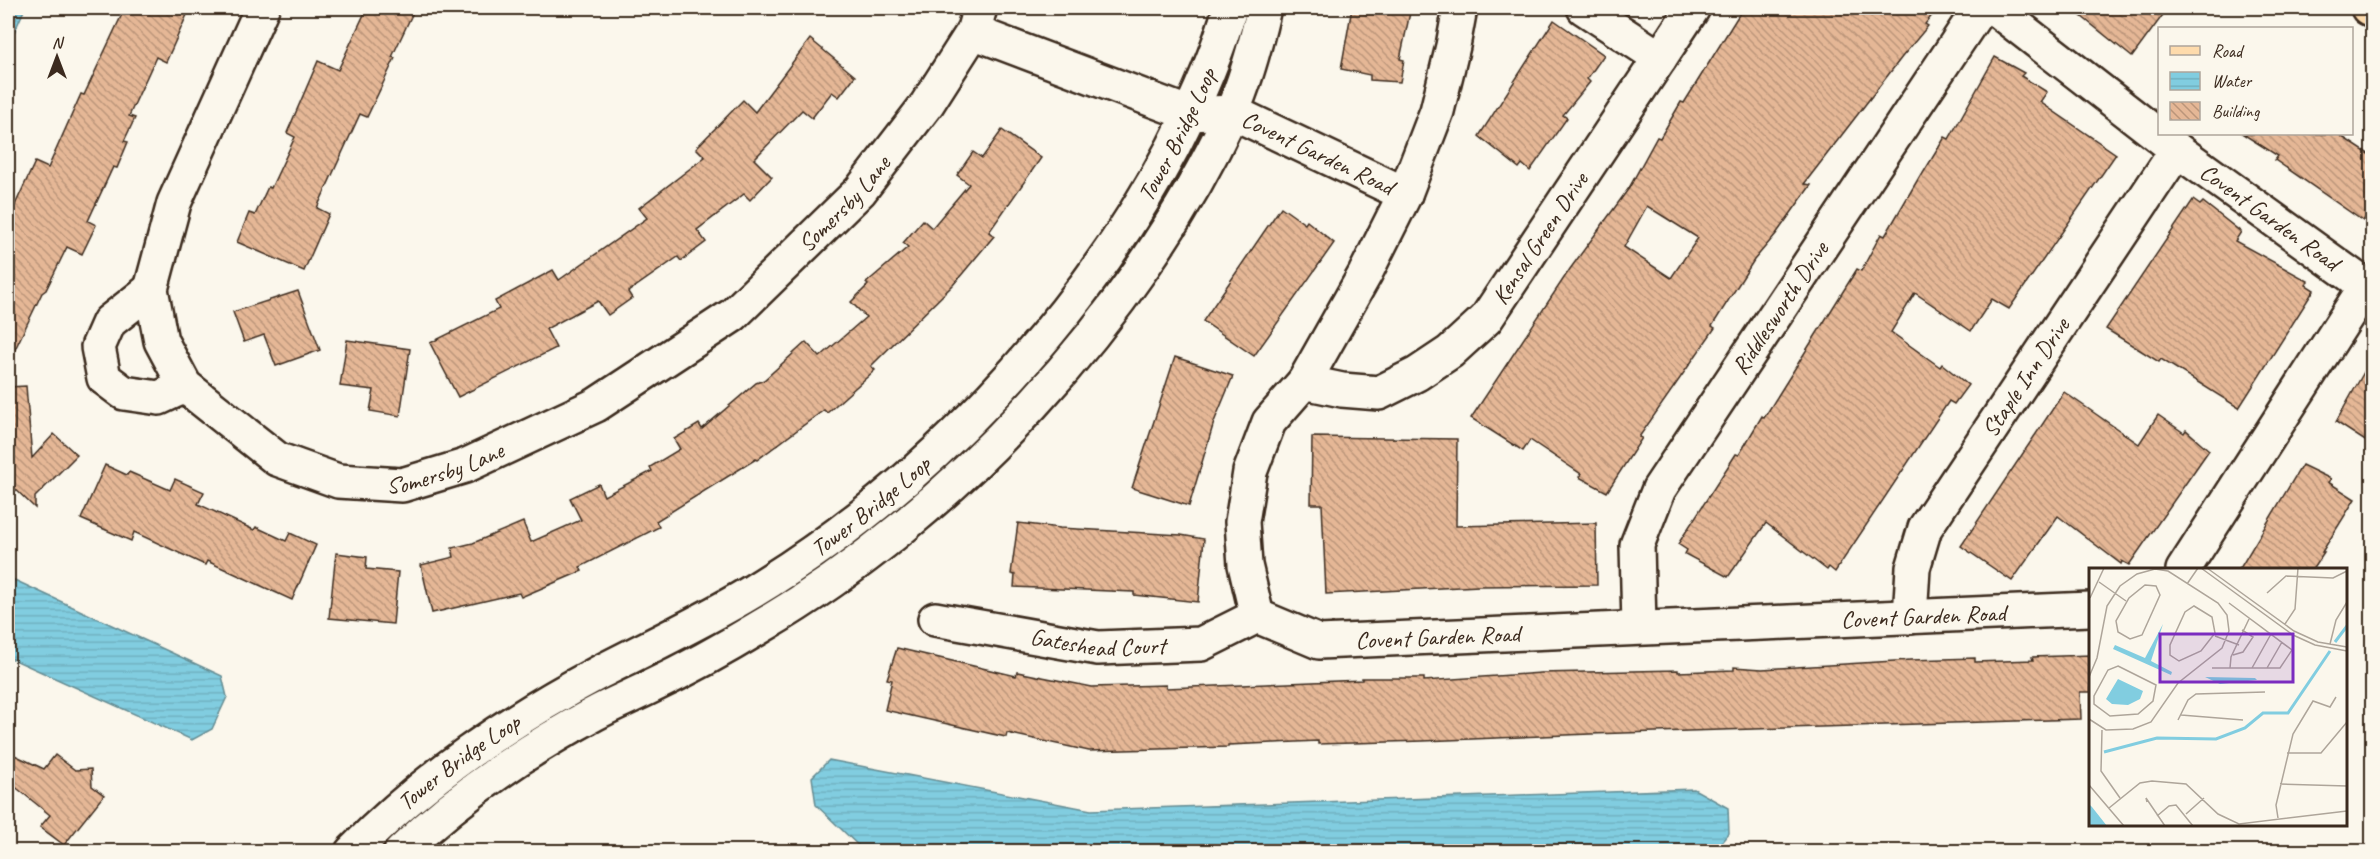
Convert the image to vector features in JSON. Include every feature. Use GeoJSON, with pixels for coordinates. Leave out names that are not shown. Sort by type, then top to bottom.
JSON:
{"type":"FeatureCollection","features":[{"type":"Feature","properties":{"kind":"main road"},"geometry":{"type":"LineString","coordinates":[[2368,8],[2373,10]]}},
{"type":"Feature","properties":{"kind":"street","name":"Somersby Lane"},"geometry":{"type":"LineString","coordinates":[[262,8],[174,203],[151,289],[161,341],[185,386],[277,459],[338,481],[402,485],[465,466],[596,405],[733,315],[860,192],[927,104],[977,20],[1190,114],[1232,112]]}},
{"type":"Feature","properties":{"kind":"street","name":"Tower Bridge Loop"},"geometry":{"type":"LineString","coordinates":[[352,852],[371,832],[456,759],[553,698],[671,637],[751,592],[871,507],[973,416],[1025,360],[1074,301],[1113,248],[1150,189],[1190,114],[1221,42],[1230,8]]}},
{"type":"Feature","properties":{"kind":"street","name":"Tower Bridge Loop"},"geometry":{"type":"LineString","coordinates":[[401,852],[428,826],[548,741],[596,713],[702,661],[793,606],[879,545],[963,474],[1063,369],[1137,275],[1186,198],[1232,112],[1256,42],[1264,8]]}},
{"type":"Feature","properties":{"kind":"street","name":"Covent Garden Road"},"geometry":{"type":"LineString","coordinates":[[1460,8],[1437,111],[1405,194],[1365,274],[1304,382],[1269,422],[1250,472],[1242,522],[1245,565],[1257,616],[1318,642],[2089,609]]}},
{"type":"Feature","properties":{"kind":"street"},"geometry":{"type":"LineString","coordinates":[[1584,8],[1659,58]]}},
{"type":"Feature","properties":{"kind":"street","name":"Kensal Green Drive"},"geometry":{"type":"LineString","coordinates":[[1304,382],[1342,390],[1379,393],[1417,374],[1450,352],[1486,319],[1693,8]]}},
{"type":"Feature","properties":{"kind":"street","name":"Riddlesworth Drive"},"geometry":{"type":"LineString","coordinates":[[1639,627],[1637,545],[1659,489],[1980,8]]}},
{"type":"Feature","properties":{"kind":"street","name":"Covent Garden Road"},"geometry":{"type":"LineString","coordinates":[[1994,8],[2176,150],[2366,286],[2183,568]]}},
{"type":"Feature","properties":{"kind":"street","name":"Covent Garden Road"},"geometry":{"type":"LineString","coordinates":[[1232,112],[1405,194]]}},
{"type":"Feature","properties":{"kind":"street","name":"Staple Inn Drive"},"geometry":{"type":"LineString","coordinates":[[1910,617],[1913,568],[1925,528],[2176,150]]}},
{"type":"Feature","properties":{"kind":"street"},"geometry":{"type":"LineString","coordinates":[[151,289],[109,322],[99,347],[104,378],[124,393],[159,398],[185,386]]}},
{"type":"Feature","properties":{"kind":"street","name":"Gateshead Court"},"geometry":{"type":"LineString","coordinates":[[935,619],[1098,648],[1201,644],[1257,616]]}},
{"type":"Feature","properties":{"kind":"water"},"geometry":{"type":"Polygon","coordinates":[[[8,8],[25,8],[8,46],[8,8]]]}},
{"type":"Feature","properties":{"kind":"water"},"geometry":{"type":"Polygon","coordinates":[[[8,577],[222,676],[227,697],[212,729],[192,740],[8,657],[8,577]]]}},
{"type":"Feature","properties":{"kind":"water"},"geometry":{"type":"Polygon","coordinates":[[[829,760],[1091,810],[1694,789],[1728,808],[1729,833],[1713,852],[864,851],[816,805],[812,777],[829,760]]]}},
{"type":"Feature","properties":{"kind":"building"},"geometry":{"type":"Polygon","coordinates":[[[125,8],[190,8],[166,62],[156,57],[129,116],[135,118],[124,141],[128,142],[117,168],[113,167],[88,221],[96,225],[82,254],[67,247],[8,364],[8,220],[35,162],[48,168],[81,94],[84,95],[125,8]]]}},
{"type":"Feature","properties":{"kind":"building"},"geometry":{"type":"Polygon","coordinates":[[[367,8],[415,8],[392,57],[395,58],[367,117],[360,114],[317,208],[329,214],[304,271],[237,242],[249,213],[255,215],[268,187],[271,188],[295,137],[287,133],[318,61],[338,70],[367,8]]]}},
{"type":"Feature","properties":{"kind":"building"},"geometry":{"type":"Polygon","coordinates":[[[1352,8],[1411,8],[1400,59],[1404,60],[1400,82],[1370,80],[1370,75],[1341,69],[1352,8]]]}},
{"type":"Feature","properties":{"kind":"building"},"geometry":{"type":"Polygon","coordinates":[[[1743,8],[1938,8],[1925,24],[1928,26],[1804,184],[1811,185],[1754,260],[1712,326],[1715,328],[1639,437],[1642,438],[1607,492],[1579,477],[1581,474],[1530,440],[1523,451],[1471,418],[1570,269],[1629,188],[1657,137],[1660,138],[1681,102],[1684,103],[1743,8]],[[1647,206],[1624,247],[1671,278],[1698,238],[1647,206]]]}},
{"type":"Feature","properties":{"kind":"building"},"geometry":{"type":"Polygon","coordinates":[[[2071,8],[2168,8],[2132,57],[2071,8]]]}},
{"type":"Feature","properties":{"kind":"building"},"geometry":{"type":"Polygon","coordinates":[[[1554,20],[1604,55],[1587,79],[1590,82],[1563,115],[1567,118],[1530,171],[1522,164],[1519,168],[1479,136],[1554,20]]]}},
{"type":"Feature","properties":{"kind":"building"},"geometry":{"type":"Polygon","coordinates":[[[810,39],[855,76],[839,97],[832,92],[812,118],[802,110],[754,159],[772,177],[750,200],[744,194],[697,230],[706,242],[681,261],[678,257],[628,292],[632,298],[608,315],[598,301],[546,329],[556,348],[458,397],[430,343],[499,309],[495,301],[553,270],[559,280],[647,218],[639,208],[705,157],[696,148],[743,100],[755,112],[810,39]]]}},
{"type":"Feature","properties":{"kind":"building"},"geometry":{"type":"Polygon","coordinates":[[[1995,57],[2024,73],[2021,76],[2047,92],[2040,102],[2116,154],[2009,309],[1992,299],[1971,331],[1915,293],[1891,332],[1940,367],[1942,364],[1968,385],[1954,404],[1949,401],[1835,572],[1829,567],[1827,570],[1766,523],[1728,577],[1685,554],[1687,550],[1678,544],[1736,454],[1739,455],[1762,416],[1764,418],[1857,269],[1861,271],[1881,234],[1885,236],[1945,137],[1949,139],[1995,57]]]}},
{"type":"Feature","properties":{"kind":"building"},"geometry":{"type":"Polygon","coordinates":[[[1002,130],[1041,158],[989,232],[994,236],[953,285],[871,366],[875,370],[827,413],[824,410],[757,460],[656,521],[659,527],[580,567],[582,571],[521,597],[519,593],[432,613],[421,565],[454,557],[452,548],[473,543],[523,522],[531,542],[581,520],[570,498],[599,484],[604,496],[652,471],[650,467],[680,449],[674,439],[699,424],[702,429],[756,383],[764,380],[806,342],[820,357],[866,317],[851,302],[868,285],[866,283],[908,247],[903,243],[923,220],[932,228],[969,184],[957,175],[973,152],[982,158],[1002,130]]]}},
{"type":"Feature","properties":{"kind":"building"},"geometry":{"type":"Polygon","coordinates":[[[2245,135],[2340,135],[2373,157],[2373,207],[2363,221],[2275,160],[2278,156],[2245,135]]]}},
{"type":"Feature","properties":{"kind":"building"},"geometry":{"type":"Polygon","coordinates":[[[2193,200],[2200,205],[2203,202],[2241,232],[2235,241],[2308,281],[2306,285],[2314,290],[2239,408],[2161,359],[2159,362],[2106,329],[2193,200]]]}},
{"type":"Feature","properties":{"kind":"building"},"geometry":{"type":"Polygon","coordinates":[[[1281,207],[1305,224],[1307,221],[1334,243],[1254,356],[1203,321],[1281,207]]]}},
{"type":"Feature","properties":{"kind":"building"},"geometry":{"type":"Polygon","coordinates":[[[298,291],[320,350],[276,366],[264,335],[244,342],[233,312],[298,291]]]}},
{"type":"Feature","properties":{"kind":"building"},"geometry":{"type":"Polygon","coordinates":[[[347,340],[410,349],[400,416],[370,411],[374,390],[340,386],[347,340]]]}},
{"type":"Feature","properties":{"kind":"building"},"geometry":{"type":"Polygon","coordinates":[[[2373,356],[2373,446],[2336,422],[2373,356]]]}},
{"type":"Feature","properties":{"kind":"building"},"geometry":{"type":"Polygon","coordinates":[[[1175,357],[1233,376],[1214,422],[1189,506],[1132,488],[1175,357]]]}},
{"type":"Feature","properties":{"kind":"building"},"geometry":{"type":"Polygon","coordinates":[[[26,386],[32,458],[54,434],[77,455],[35,497],[35,508],[8,482],[8,387],[26,386]]]}},
{"type":"Feature","properties":{"kind":"building"},"geometry":{"type":"Polygon","coordinates":[[[2064,392],[2139,444],[2158,415],[2184,433],[2186,430],[2209,450],[2129,565],[2122,561],[2121,564],[2058,516],[2012,581],[1961,546],[2064,392]]]}},
{"type":"Feature","properties":{"kind":"building"},"geometry":{"type":"Polygon","coordinates":[[[1312,437],[1457,439],[1456,526],[1596,523],[1597,585],[1479,586],[1326,594],[1322,504],[1311,504],[1312,437]]]}},
{"type":"Feature","properties":{"kind":"building"},"geometry":{"type":"Polygon","coordinates":[[[105,465],[127,475],[129,472],[170,490],[175,479],[204,492],[198,504],[254,530],[256,527],[286,541],[290,533],[316,545],[292,600],[207,561],[205,565],[134,532],[131,541],[81,519],[105,465]]]}},
{"type":"Feature","properties":{"kind":"building"},"geometry":{"type":"Polygon","coordinates":[[[2302,465],[2331,479],[2328,482],[2355,499],[2313,568],[2240,568],[2302,465]]]}},
{"type":"Feature","properties":{"kind":"building"},"geometry":{"type":"Polygon","coordinates":[[[1018,523],[1060,528],[1181,535],[1204,539],[1198,602],[1134,595],[1134,592],[1014,587],[1015,575],[1011,574],[1018,523]]]}},
{"type":"Feature","properties":{"kind":"building"},"geometry":{"type":"Polygon","coordinates":[[[336,553],[367,557],[366,569],[398,572],[393,624],[329,618],[336,553]]]}},
{"type":"Feature","properties":{"kind":"building"},"geometry":{"type":"Polygon","coordinates":[[[897,648],[1016,676],[1017,672],[1092,687],[1166,685],[1166,688],[1362,680],[1362,678],[1424,678],[1424,681],[1541,673],[1678,670],[1678,672],[1734,670],[1734,667],[1762,669],[1975,658],[1975,662],[2089,655],[2089,692],[2080,692],[2081,719],[1423,741],[1318,744],[1318,741],[1228,745],[1228,747],[1089,751],[1007,733],[1006,737],[885,710],[892,680],[887,679],[897,648]]]}},
{"type":"Feature","properties":{"kind":"building"},"geometry":{"type":"Polygon","coordinates":[[[8,752],[44,769],[55,755],[75,770],[91,769],[92,786],[104,795],[64,845],[40,827],[50,815],[8,781],[8,752]]]}}]}
